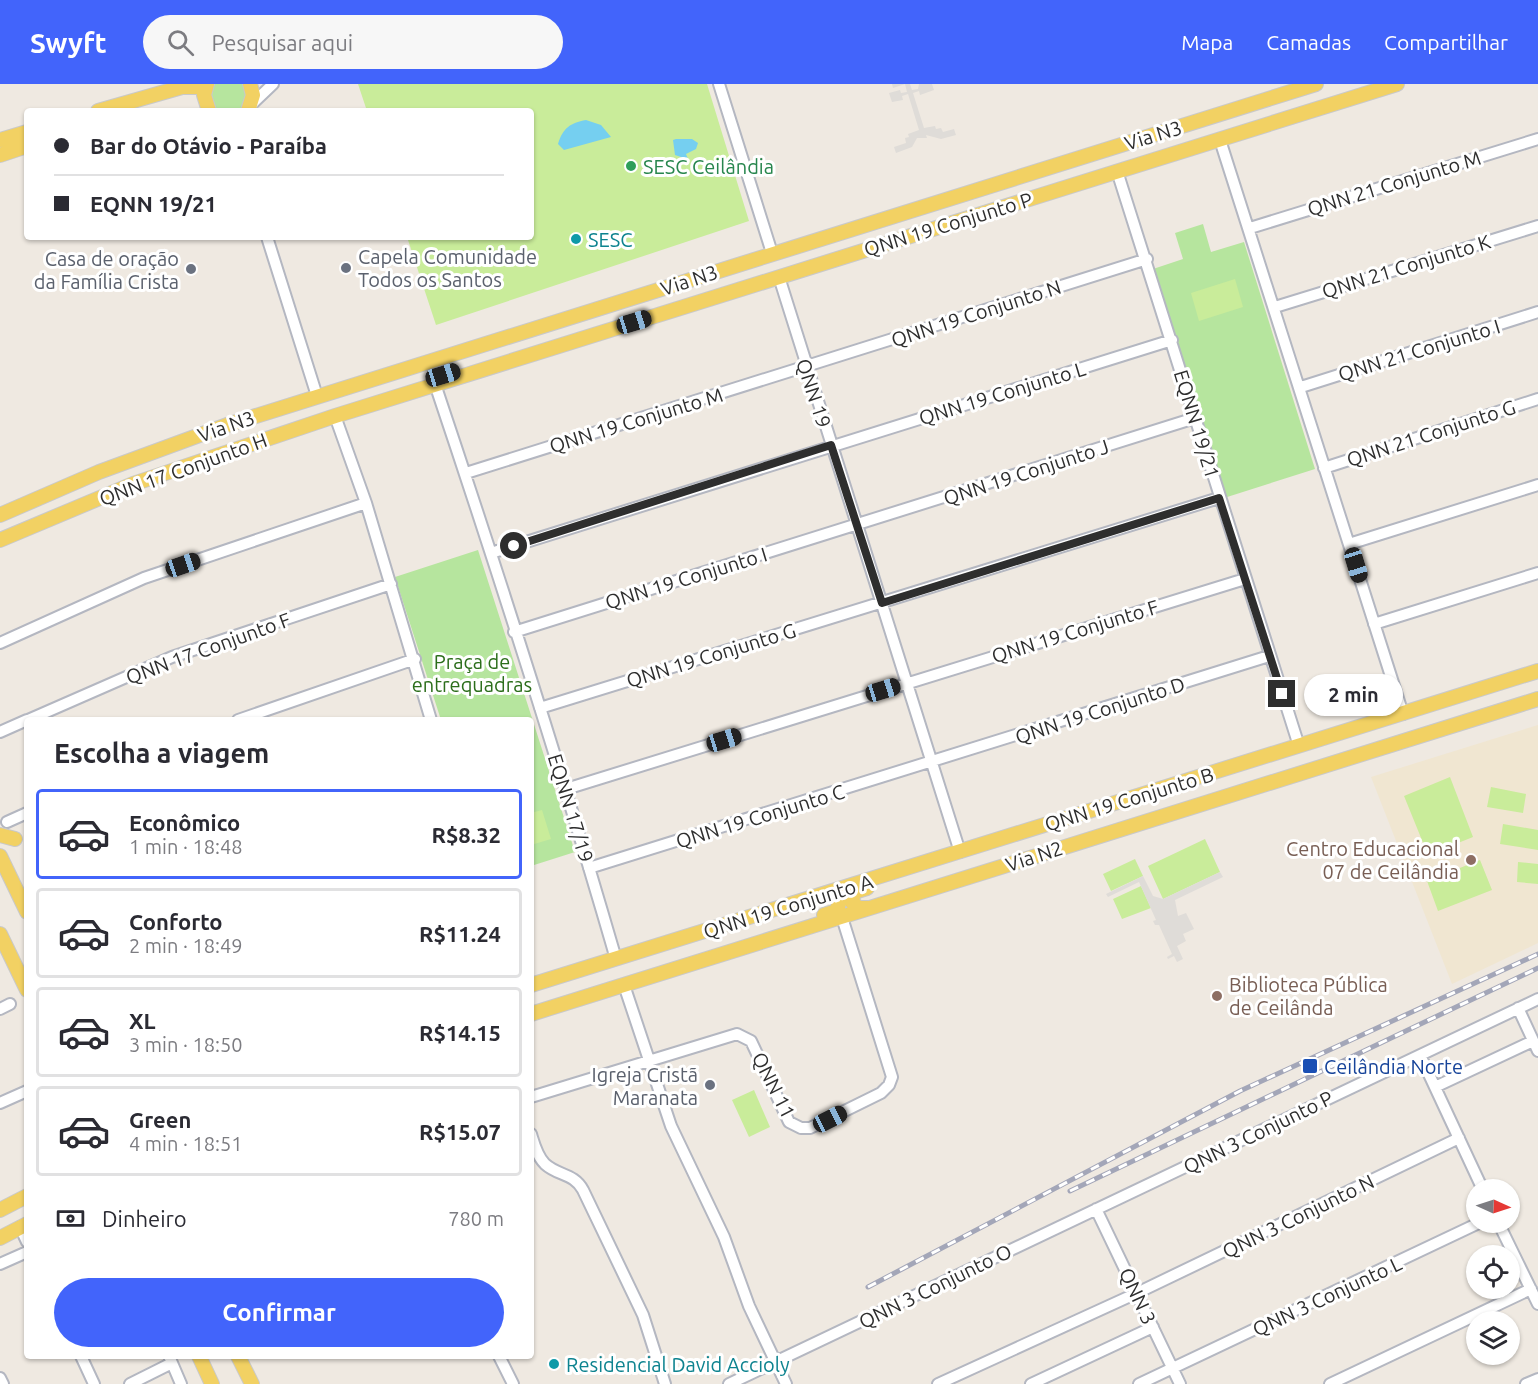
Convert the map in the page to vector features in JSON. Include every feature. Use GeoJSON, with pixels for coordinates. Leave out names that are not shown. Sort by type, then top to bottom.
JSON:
{"type":"FeatureCollection","features":[{"type":"Feature","properties":{"kind":"main road"},"geometry":{"type":"LineString","coordinates":[[250,84],[254,96],[250,107]]}},
{"type":"Feature","properties":{"kind":"main road","name":"Via N3"},"geometry":{"type":"LineString","coordinates":[[0,515],[99,472],[227,425],[1316,84]]}},
{"type":"Feature","properties":{"kind":"main road"},"geometry":{"type":"LineString","coordinates":[[1225,138],[1255,121],[1377,84]]}},
{"type":"Feature","properties":{"kind":"main road"},"geometry":{"type":"LineString","coordinates":[[1225,138],[1397,84]]}},
{"type":"Feature","properties":{"kind":"main road"},"geometry":{"type":"LineString","coordinates":[[108,108],[184,85],[206,86],[205,104],[207,108]]}},
{"type":"Feature","properties":{"kind":"main road"},"geometry":{"type":"LineString","coordinates":[[0,140],[24,133]]}},
{"type":"Feature","properties":{"kind":"main road","name":"Via N3"},"geometry":{"type":"LineString","coordinates":[[1117,171],[1225,138]]}},
{"type":"Feature","properties":{"kind":"main road"},"geometry":{"type":"LineString","coordinates":[[0,155],[24,147]]}},
{"type":"Feature","properties":{"kind":"main road"},"geometry":{"type":"LineString","coordinates":[[992,210],[982,206],[981,200],[984,195],[1036,178],[1079,158]]}},
{"type":"Feature","properties":{"kind":"main road","name":"QNN 19 Conjunto P"},"geometry":{"type":"LineString","coordinates":[[435,384],[1117,171]]}},
{"type":"Feature","properties":{"kind":"main road"},"geometry":{"type":"LineString","coordinates":[[878,246],[902,232],[962,215],[967,210],[968,204],[962,197],[956,196]]}},
{"type":"Feature","properties":{"kind":"main road"},"geometry":{"type":"LineString","coordinates":[[596,334],[588,332],[585,327],[591,317],[717,278],[749,261]]}},
{"type":"Feature","properties":{"kind":"main road"},"geometry":{"type":"LineString","coordinates":[[410,392],[443,375],[568,336],[571,331],[570,325],[560,320]]}},
{"type":"Feature","properties":{"kind":"main road"},"geometry":{"type":"LineString","coordinates":[[335,416],[435,384]]}},
{"type":"Feature","properties":{"kind":"main road","name":"QNN 17 Conjunto H"},"geometry":{"type":"LineString","coordinates":[[0,539],[133,484],[335,416]]}},
{"type":"Feature","properties":{"kind":"main road"},"geometry":{"type":"LineString","coordinates":[[133,484],[125,483],[122,479],[126,470],[227,425]]}},
{"type":"Feature","properties":{"kind":"main road"},"geometry":{"type":"LineString","coordinates":[[0,539],[43,514],[104,490],[109,479],[105,474],[99,472]]}},
{"type":"Feature","properties":{"kind":"main road"},"geometry":{"type":"LineString","coordinates":[[1299,746],[1535,672]]}},
{"type":"Feature","properties":{"kind":"main road"},"geometry":{"type":"LineString","coordinates":[[1449,726],[1498,705],[1538,693]]}},
{"type":"Feature","properties":{"kind":"main road","name":"Via N2"},"geometry":{"type":"LineString","coordinates":[[624,985],[721,954],[774,931],[837,911],[873,907],[1538,699]]}},
{"type":"Feature","properties":{"kind":"main road","name":"QNN 19 Conjunto B"},"geometry":{"type":"LineString","coordinates":[[957,853],[1299,746]]}},
{"type":"Feature","properties":{"kind":"main road"},"geometry":{"type":"LineString","coordinates":[[1199,806],[1176,808],[1171,805],[1170,797],[1174,792],[1232,774],[1283,751]]}},
{"type":"Feature","properties":{"kind":"main road"},"geometry":{"type":"LineString","coordinates":[[1053,850],[1094,831],[1157,812],[1159,803],[1156,796],[1137,797]]}},
{"type":"Feature","properties":{"kind":"main road"},"geometry":{"type":"LineString","coordinates":[[0,835],[15,839]]}},
{"type":"Feature","properties":{"kind":"main road"},"geometry":{"type":"LineString","coordinates":[[873,907],[858,908],[852,902],[854,892],[920,872],[957,853]]}},
{"type":"Feature","properties":{"kind":"main road","name":"QNN 19 Conjunto A"},"geometry":{"type":"LineString","coordinates":[[616,959],[957,853]]}},
{"type":"Feature","properties":{"kind":"main road"},"geometry":{"type":"LineString","coordinates":[[2,862],[24,906]]}},
{"type":"Feature","properties":{"kind":"main road"},"geometry":{"type":"LineString","coordinates":[[819,896],[836,896],[841,912]]}},
{"type":"Feature","properties":{"kind":"main road"},"geometry":{"type":"LineString","coordinates":[[0,934],[24,984]]}},
{"type":"Feature","properties":{"kind":"main road"},"geometry":{"type":"LineString","coordinates":[[534,984],[616,959]]}},
{"type":"Feature","properties":{"kind":"main road"},"geometry":{"type":"LineString","coordinates":[[534,1013],[624,985]]}},
{"type":"Feature","properties":{"kind":"main road"},"geometry":{"type":"LineString","coordinates":[[0,1210],[24,1198]]}},
{"type":"Feature","properties":{"kind":"main road"},"geometry":{"type":"LineString","coordinates":[[0,1238],[24,1225]]}},
{"type":"Feature","properties":{"kind":"main road"},"geometry":{"type":"LineString","coordinates":[[200,1359],[212,1384]]}},
{"type":"Feature","properties":{"kind":"main road"},"geometry":{"type":"LineString","coordinates":[[240,1359],[252,1384]]}},
{"type":"Feature","properties":{"kind":"street"},"geometry":{"type":"LineString","coordinates":[[250,107],[273,84]]}},
{"type":"Feature","properties":{"kind":"street"},"geometry":{"type":"LineString","coordinates":[[718,84],[772,253]]}},
{"type":"Feature","properties":{"kind":"street"},"geometry":{"type":"LineString","coordinates":[[1225,138],[1250,228],[1301,387],[1324,468],[1403,714]]}},
{"type":"Feature","properties":{"kind":"street","name":"QNN 21 Conjunto M"},"geometry":{"type":"LineString","coordinates":[[1250,228],[1538,139]]}},
{"type":"Feature","properties":{"kind":"street","name":"EQNN 19/21"},"geometry":{"type":"LineString","coordinates":[[1117,171],[1147,259],[1219,498],[1299,746]]}},
{"type":"Feature","properties":{"kind":"street","name":"QNN 21 Conjunto K"},"geometry":{"type":"LineString","coordinates":[[1275,307],[1538,226]]}},
{"type":"Feature","properties":{"kind":"street"},"geometry":{"type":"LineString","coordinates":[[268,240],[317,396]]}},
{"type":"Feature","properties":{"kind":"street","name":"QNN 19 Conjunto N"},"geometry":{"type":"LineString","coordinates":[[806,368],[1147,259]]}},
{"type":"Feature","properties":{"kind":"street","name":"QNN 19"},"geometry":{"type":"LineString","coordinates":[[779,277],[882,603],[957,853]]}},
{"type":"Feature","properties":{"kind":"street","name":"QNN 21 Conjunto I"},"geometry":{"type":"LineString","coordinates":[[1301,387],[1538,312]]}},
{"type":"Feature","properties":{"kind":"street","name":"QNN 19 Conjunto L"},"geometry":{"type":"LineString","coordinates":[[491,554],[831,445],[1172,340]]}},
{"type":"Feature","properties":{"kind":"street","name":"QNN 19 Conjunto M"},"geometry":{"type":"LineString","coordinates":[[466,473],[806,368]]}},
{"type":"Feature","properties":{"kind":"street","name":"EQNN 17/19"},"geometry":{"type":"LineString","coordinates":[[435,384],[466,473],[514,632],[566,789],[616,959]]}},
{"type":"Feature","properties":{"kind":"street","name":"QNN 21 Conjunto G"},"geometry":{"type":"LineString","coordinates":[[1324,468],[1538,399]]}},
{"type":"Feature","properties":{"kind":"street"},"geometry":{"type":"LineString","coordinates":[[335,416],[392,584],[430,717]]}},
{"type":"Feature","properties":{"kind":"street","name":"QNN 19 Conjunto J"},"geometry":{"type":"LineString","coordinates":[[857,525],[1195,418]]}},
{"type":"Feature","properties":{"kind":"street"},"geometry":{"type":"LineString","coordinates":[[1349,544],[1538,485]]}},
{"type":"Feature","properties":{"kind":"street","name":"QNN 19 Conjunto G"},"geometry":{"type":"LineString","coordinates":[[540,708],[1219,498]]}},
{"type":"Feature","properties":{"kind":"street"},"geometry":{"type":"LineString","coordinates":[[0,643],[144,578],[366,503]]}},
{"type":"Feature","properties":{"kind":"street","name":"QNN 19 Conjunto I"},"geometry":{"type":"LineString","coordinates":[[514,632],[857,525]]}},
{"type":"Feature","properties":{"kind":"street"},"geometry":{"type":"LineString","coordinates":[[1374,624],[1538,573]]}},
{"type":"Feature","properties":{"kind":"street","name":"QNN 19 Conjunto F"},"geometry":{"type":"LineString","coordinates":[[566,789],[1245,579]]}},
{"type":"Feature","properties":{"kind":"street","name":"QNN 17 Conjunto F"},"geometry":{"type":"LineString","coordinates":[[34,717],[172,657],[392,584]]}},
{"type":"Feature","properties":{"kind":"street","name":"QNN 19 Conjunto D"},"geometry":{"type":"LineString","coordinates":[[931,764],[1269,656]]}},
{"type":"Feature","properties":{"kind":"street"},"geometry":{"type":"LineString","coordinates":[[247,717],[415,659]]}},
{"type":"Feature","properties":{"kind":"street","name":"QNN 17 Conjunto F"},"geometry":{"type":"LineString","coordinates":[[0,732],[24,721]]}},
{"type":"Feature","properties":{"kind":"street","name":"QNN 19 Conjunto C"},"geometry":{"type":"LineString","coordinates":[[589,868],[931,764]]}},
{"type":"Feature","properties":{"kind":"street"},"geometry":{"type":"LineString","coordinates":[[7,822],[24,814]]}},
{"type":"Feature","properties":{"kind":"street","name":"QNN 11"},"geometry":{"type":"LineString","coordinates":[[649,1061],[732,1034],[747,1037],[751,1041],[789,1122],[801,1128],[810,1128],[886,1089],[892,1077],[841,912]]}},
{"type":"Feature","properties":{"kind":"street"},"geometry":{"type":"LineString","coordinates":[[624,985],[671,1126],[731,1252],[748,1306],[786,1384]]}},
{"type":"Feature","properties":{"kind":"street","name":"QNN 3 Conjunto P"},"geometry":{"type":"LineString","coordinates":[[1096,1209],[1538,999]]}},
{"type":"Feature","properties":{"kind":"street"},"geometry":{"type":"LineString","coordinates":[[1435,1087],[1536,1046],[1518,1008]]}},
{"type":"Feature","properties":{"kind":"street"},"geometry":{"type":"LineString","coordinates":[[1420,1054],[1478,1179]]}},
{"type":"Feature","properties":{"kind":"street"},"geometry":{"type":"LineString","coordinates":[[534,1096],[649,1061]]}},
{"type":"Feature","properties":{"kind":"street"},"geometry":{"type":"LineString","coordinates":[[0,1103],[24,1092]]}},
{"type":"Feature","properties":{"kind":"street","name":"QNN 3 Conjunto N"},"geometry":{"type":"LineString","coordinates":[[938,1384],[1137,1293],[1459,1138]]}},
{"type":"Feature","properties":{"kind":"street"},"geometry":{"type":"LineString","coordinates":[[534,1143],[545,1164],[576,1179],[584,1190],[643,1316],[665,1384]]}},
{"type":"Feature","properties":{"kind":"street","name":"QNN 3"},"geometry":{"type":"LineString","coordinates":[[1096,1209],[1180,1384]]}},
{"type":"Feature","properties":{"kind":"street","name":"QNN 3 Conjunto O"},"geometry":{"type":"LineString","coordinates":[[775,1363],[1096,1209]]}},
{"type":"Feature","properties":{"kind":"street","name":"QNN 3 Conjunto L"},"geometry":{"type":"LineString","coordinates":[[1139,1384],[1466,1229]]}},
{"type":"Feature","properties":{"kind":"street"},"geometry":{"type":"LineString","coordinates":[[1503,1233],[1538,1304]]}},
{"type":"Feature","properties":{"kind":"street"},"geometry":{"type":"LineString","coordinates":[[0,1264],[24,1253]]}},
{"type":"Feature","properties":{"kind":"street"},"geometry":{"type":"LineString","coordinates":[[1330,1384],[1531,1289]]}},
{"type":"Feature","properties":{"kind":"street"},"geometry":{"type":"LineString","coordinates":[[1031,1384],[1153,1327]]}},
{"type":"Feature","properties":{"kind":"street"},"geometry":{"type":"LineString","coordinates":[[82,1359],[94,1384]]}},
{"type":"Feature","properties":{"kind":"street"},"geometry":{"type":"LineString","coordinates":[[130,1384],[170,1359],[181,1384]]}},
{"type":"Feature","properties":{"kind":"street"},"geometry":{"type":"LineString","coordinates":[[500,1359],[513,1384]]}},
{"type":"Feature","properties":{"kind":"street"},"geometry":{"type":"LineString","coordinates":[[729,1384],[775,1363]]}},
{"type":"Feature","properties":{"kind":"street"},"geometry":{"type":"LineString","coordinates":[[0,1378],[3,1384]]}},
{"type":"Feature","properties":{"kind":"street"},"geometry":{"type":"LineString","coordinates":[[1526,1384],[1538,1378]]}},
{"type":"Feature","properties":{"kind":"shaded area"},"geometry":{"type":"Polygon","coordinates":[[[892,84],[905,84],[893,88],[892,84]]]}},
{"type":"Feature","properties":{"kind":"shaded area"},"geometry":{"type":"Polygon","coordinates":[[[905,84],[910,84],[912,90],[918,89],[919,84],[932,84],[934,90],[920,95],[919,91],[913,93],[924,128],[935,126],[936,129],[941,128],[943,132],[954,129],[956,135],[941,139],[926,135],[927,138],[917,138],[912,147],[896,153],[894,147],[906,143],[905,138],[909,137],[908,134],[919,130],[908,94],[902,96],[903,100],[892,102],[889,93],[900,90],[901,93],[907,92],[905,84]]]}},
{"type":"Feature","properties":{"kind":"shaded area","name":"Centro Educacional 07 de Ceilândia"},"geometry":{"type":"Polygon","coordinates":[[[1538,725],[1538,943],[1452,984],[1371,777],[1538,725]]]}},
{"type":"Feature","properties":{"kind":"shaded area"},"geometry":{"type":"Polygon","coordinates":[[[1220,872],[1223,877],[1175,900],[1178,916],[1186,913],[1194,929],[1183,934],[1186,941],[1177,946],[1183,959],[1177,962],[1174,956],[1168,959],[1167,957],[1172,954],[1159,925],[1155,925],[1153,921],[1156,920],[1139,882],[1108,897],[1106,894],[1143,876],[1153,896],[1163,899],[1220,872]]]}},
{"type":"Feature","properties":{"kind":"green space"},"geometry":{"type":"Polygon","coordinates":[[[214,84],[244,84],[249,93],[244,108],[214,108],[210,95],[214,84]]]}},
{"type":"Feature","properties":{"kind":"green space","name":"SESC Ceilândia"},"geometry":{"type":"Polygon","coordinates":[[[358,84],[707,84],[749,221],[436,325],[408,240],[534,240],[534,108],[366,108],[358,84]]]}},
{"type":"Feature","properties":{"kind":"green space"},"geometry":{"type":"Polygon","coordinates":[[[1203,224],[1211,252],[1244,242],[1315,469],[1224,498],[1153,269],[1183,259],[1175,233],[1203,224]]]}},
{"type":"Feature","properties":{"kind":"green space"},"geometry":{"type":"Polygon","coordinates":[[[1235,279],[1243,307],[1199,321],[1191,293],[1235,279]]]}},
{"type":"Feature","properties":{"kind":"green space","name":"Praça de entrequadras"},"geometry":{"type":"Polygon","coordinates":[[[478,550],[532,717],[440,717],[395,577],[478,550]]]}},
{"type":"Feature","properties":{"kind":"green space","name":"Praça de entrequadras"},"geometry":{"type":"Polygon","coordinates":[[[534,724],[575,852],[534,865],[534,724]]]}},
{"type":"Feature","properties":{"kind":"green space"},"geometry":{"type":"Polygon","coordinates":[[[1450,777],[1473,837],[1428,855],[1404,796],[1450,777]]]}},
{"type":"Feature","properties":{"kind":"green space"},"geometry":{"type":"Polygon","coordinates":[[[1491,787],[1526,794],[1523,813],[1487,807],[1491,787]]]}},
{"type":"Feature","properties":{"kind":"green space"},"geometry":{"type":"Polygon","coordinates":[[[542,810],[551,839],[534,844],[534,812],[542,810]]]}},
{"type":"Feature","properties":{"kind":"green space"},"geometry":{"type":"Polygon","coordinates":[[[1503,824],[1538,830],[1538,850],[1500,844],[1503,824]]]}},
{"type":"Feature","properties":{"kind":"green space"},"geometry":{"type":"Polygon","coordinates":[[[1205,839],[1220,872],[1163,899],[1148,866],[1205,839]]]}},
{"type":"Feature","properties":{"kind":"green space"},"geometry":{"type":"Polygon","coordinates":[[[1135,859],[1143,876],[1111,891],[1103,874],[1135,859]]]}},
{"type":"Feature","properties":{"kind":"green space"},"geometry":{"type":"Polygon","coordinates":[[[1480,860],[1492,890],[1438,911],[1427,881],[1480,860]]]}},
{"type":"Feature","properties":{"kind":"green space"},"geometry":{"type":"Polygon","coordinates":[[[1518,862],[1538,864],[1538,884],[1517,882],[1518,862]]]}},
{"type":"Feature","properties":{"kind":"green space"},"geometry":{"type":"Polygon","coordinates":[[[1141,886],[1151,908],[1122,919],[1113,899],[1141,886]]]}},
{"type":"Feature","properties":{"kind":"green space"},"geometry":{"type":"Polygon","coordinates":[[[754,1090],[770,1127],[749,1137],[732,1100],[754,1090]]]}},
{"type":"Feature","properties":{"kind":"water"},"geometry":{"type":"Polygon","coordinates":[[[586,120],[601,125],[611,137],[564,150],[558,144],[562,134],[571,125],[586,120]]]}},
{"type":"Feature","properties":{"kind":"water"},"geometry":{"type":"Polygon","coordinates":[[[692,139],[698,143],[696,149],[686,154],[688,159],[684,161],[675,155],[673,140],[692,139]]]}},
{"type":"Feature","properties":{"kind":"railway"},"geometry":{"type":"LineString","coordinates":[[868,1287],[1240,1091],[1538,954]]}},
{"type":"Feature","properties":{"kind":"railway"},"geometry":{"type":"LineString","coordinates":[[1070,1191],[1538,968]]}},
{"type":"Feature","properties":{"kind":"place","name":"SESC Ceilândia"},"geometry":{"type":"Point","coordinates":[631,166]}},
{"type":"Feature","properties":{"kind":"place","name":"SESC"},"geometry":{"type":"Point","coordinates":[576,239]}},
{"type":"Feature","properties":{"kind":"place","name":"Capela Comunidade Todos os Santos"},"geometry":{"type":"Point","coordinates":[346,268]}},
{"type":"Feature","properties":{"kind":"place","name":"Casa de oração da Família Crista"},"geometry":{"type":"Point","coordinates":[191,269]}},
{"type":"Feature","properties":{"kind":"place","name":"Centro Educacional 07 de Ceilândia"},"geometry":{"type":"Point","coordinates":[1471,860]}},
{"type":"Feature","properties":{"kind":"place","name":"Biblioteca Pública de Ceilânda"},"geometry":{"type":"Point","coordinates":[1217,996]}},
{"type":"Feature","properties":{"kind":"place","name":"Ceilândia Norte"},"geometry":{"type":"Point","coordinates":[1310,1066]}},
{"type":"Feature","properties":{"kind":"place","name":"Igreja Cristã Maranata"},"geometry":{"type":"Point","coordinates":[710,1085]}},
{"type":"Feature","properties":{"kind":"place","name":"Residencial David Accioly"},"geometry":{"type":"Point","coordinates":[554,1364]}},
{"type":"Feature","properties":{"kind":"route"},"geometry":{"type":"LineString","coordinates":[[514,546],[831,445],[882,603],[1219,498],[1282,694]]}}]}
